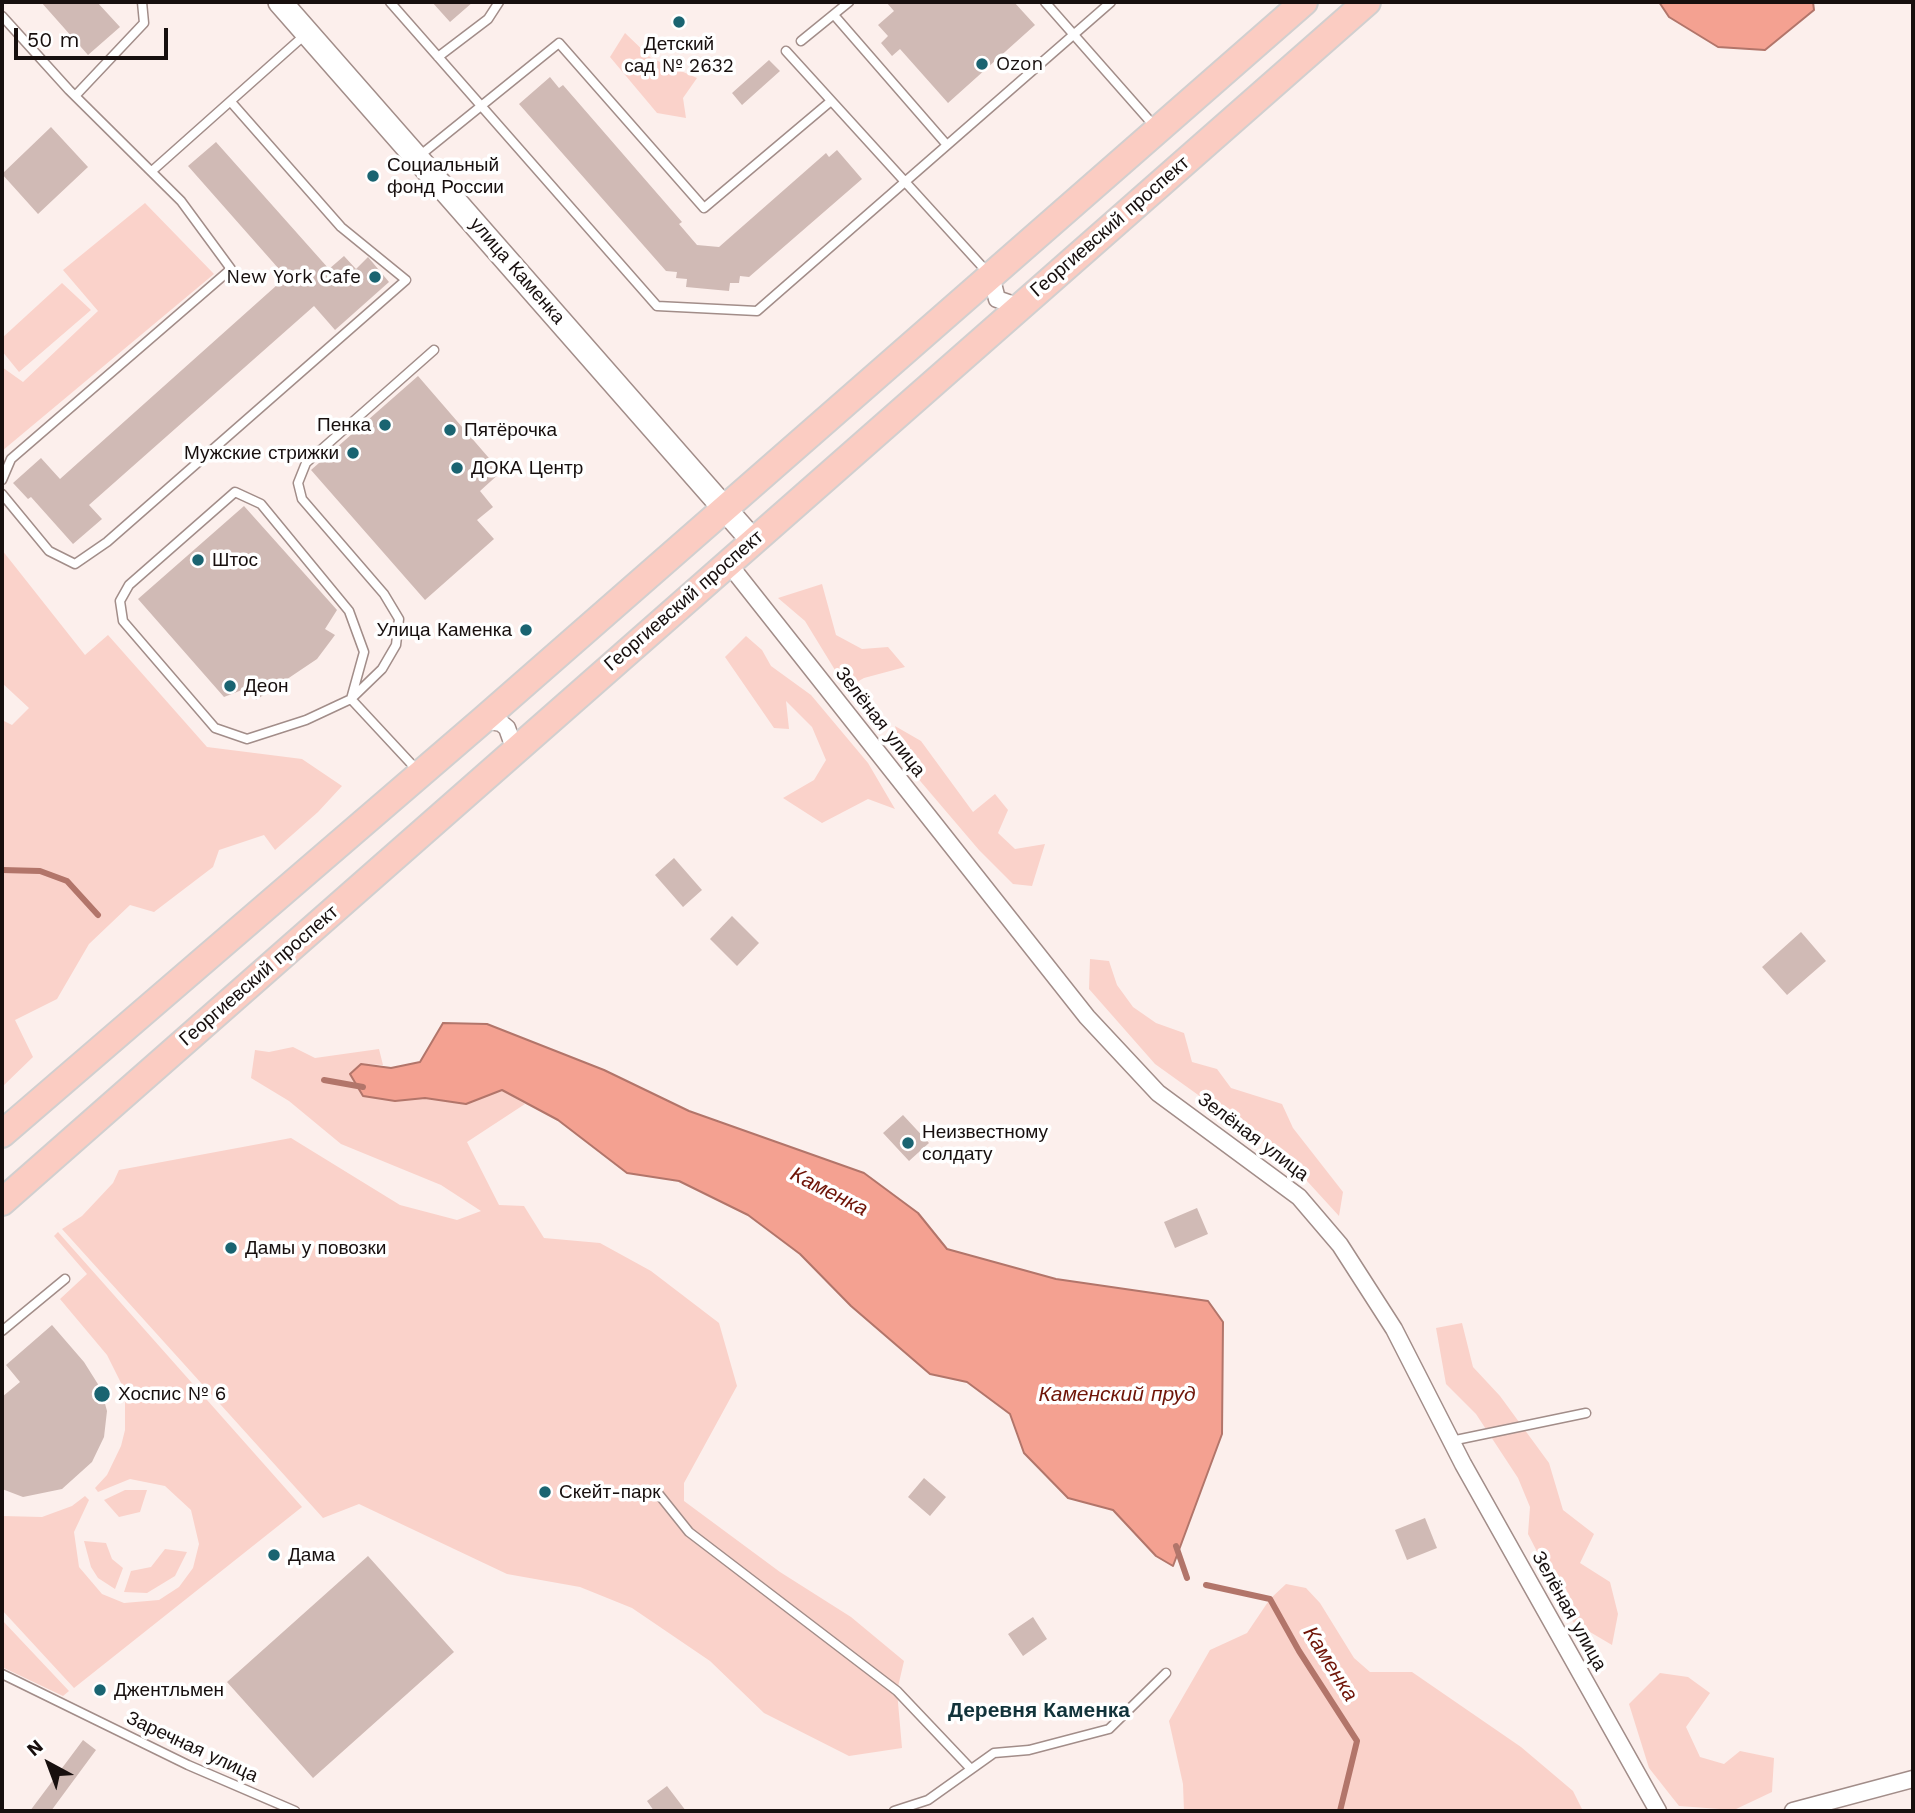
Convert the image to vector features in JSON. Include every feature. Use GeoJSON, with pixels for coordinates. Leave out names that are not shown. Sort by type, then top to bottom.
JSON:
{"type":"FeatureCollection","features":[{"type":"Feature","properties":{"kind":"main road","name":"улица Каменка"},"geometry":{"type":"LineString","coordinates":[[280,2],[753,541]]}},
{"type":"Feature","properties":{"kind":"main road"},"geometry":{"type":"LineString","coordinates":[[2,1134],[419,772],[483,720],[1304,2]]}},
{"type":"Feature","properties":{"kind":"main road","name":"Георгиевский проспект"},"geometry":{"type":"LineString","coordinates":[[2,1202],[1367,2]]}},
{"type":"Feature","properties":{"kind":"street"},"geometry":{"type":"LineString","coordinates":[[991,276],[997,299],[1020,307]]}},
{"type":"Feature","properties":{"kind":"street","name":"Зелёная улица"},"geometry":{"type":"LineString","coordinates":[[728,563],[1087,1017],[1158,1093],[1299,1197],[1340,1245],[1394,1329],[1451,1441],[1658,1811]]}},
{"type":"Feature","properties":{"kind":"street"},"geometry":{"type":"LineString","coordinates":[[483,720],[500,723],[507,728],[513,745],[510,754]]}},
{"type":"Feature","properties":{"kind":"street"},"geometry":{"type":"LineString","coordinates":[[1793,1811],[1913,1779]]}},
{"type":"Feature","properties":{"kind":"lane"},"geometry":{"type":"LineString","coordinates":[[76,95],[144,23],[142,2]]}},
{"type":"Feature","properties":{"kind":"lane"},"geometry":{"type":"LineString","coordinates":[[390,2],[657,306],[757,311],[1111,2]]}},
{"type":"Feature","properties":{"kind":"lane"},"geometry":{"type":"LineString","coordinates":[[438,57],[488,19],[499,2]]}},
{"type":"Feature","properties":{"kind":"lane"},"geometry":{"type":"LineString","coordinates":[[801,41],[849,2]]}},
{"type":"Feature","properties":{"kind":"lane"},"geometry":{"type":"LineString","coordinates":[[1045,2],[1158,130]]}},
{"type":"Feature","properties":{"kind":"lane"},"geometry":{"type":"LineString","coordinates":[[834,15],[947,145]]}},
{"type":"Feature","properties":{"kind":"lane"},"geometry":{"type":"LineString","coordinates":[[2,16],[181,201],[231,269],[11,458],[2,480]]}},
{"type":"Feature","properties":{"kind":"lane"},"geometry":{"type":"LineString","coordinates":[[152,171],[307,33]]}},
{"type":"Feature","properties":{"kind":"lane"},"geometry":{"type":"LineString","coordinates":[[417,158],[559,43],[704,208],[831,101]]}},
{"type":"Feature","properties":{"kind":"lane"},"geometry":{"type":"LineString","coordinates":[[786,51],[991,276]]}},
{"type":"Feature","properties":{"kind":"lane"},"geometry":{"type":"LineString","coordinates":[[2,494],[49,551],[75,564],[107,542],[406,280],[341,227],[231,102]]}},
{"type":"Feature","properties":{"kind":"lane"},"geometry":{"type":"LineString","coordinates":[[351,699],[364,652],[349,611],[261,504],[235,492],[129,585],[120,601],[122,621],[215,728],[247,739],[306,720],[351,699],[382,669],[396,645],[399,620],[384,594],[302,499],[298,483],[306,463],[434,350]]}},
{"type":"Feature","properties":{"kind":"lane"},"geometry":{"type":"LineString","coordinates":[[351,699],[419,772]]}},
{"type":"Feature","properties":{"kind":"lane"},"geometry":{"type":"LineString","coordinates":[[2,1331],[65,1279]]}},
{"type":"Feature","properties":{"kind":"lane"},"geometry":{"type":"LineString","coordinates":[[1451,1441],[1586,1413]]}},
{"type":"Feature","properties":{"kind":"lane"},"geometry":{"type":"LineString","coordinates":[[657,1492],[689,1532],[897,1691],[971,1769]]}},
{"type":"Feature","properties":{"kind":"lane","name":"Заречная улица"},"geometry":{"type":"LineString","coordinates":[[2,1674],[188,1765],[295,1811]]}},
{"type":"Feature","properties":{"kind":"lane"},"geometry":{"type":"LineString","coordinates":[[894,1811],[928,1800],[994,1753],[1029,1750],[1109,1729],[1166,1674]]}},
{"type":"Feature","properties":{"kind":"shaded area"},"geometry":{"type":"Polygon","coordinates":[[[625,33],[651,58],[697,78],[683,98],[686,118],[657,113],[610,57],[625,33]]]}},
{"type":"Feature","properties":{"kind":"shaded area"},"geometry":{"type":"Polygon","coordinates":[[[145,203],[214,274],[2,451],[2,367],[23,382],[98,311],[63,270],[145,203]]]}},
{"type":"Feature","properties":{"kind":"shaded area"},"geometry":{"type":"Polygon","coordinates":[[[62,283],[91,310],[19,372],[2,351],[2,338],[62,283]]]}},
{"type":"Feature","properties":{"kind":"shaded area"},"geometry":{"type":"Polygon","coordinates":[[[2,550],[85,655],[108,635],[207,747],[302,759],[342,786],[318,812],[275,850],[264,835],[219,850],[213,867],[154,912],[130,905],[89,944],[57,999],[15,1020],[33,1057],[2,1087],[2,720],[12,725],[29,708],[2,683],[2,550]]]}},
{"type":"Feature","properties":{"kind":"shaded area"},"geometry":{"type":"Polygon","coordinates":[[[822,584],[836,635],[862,649],[888,647],[905,667],[864,678],[846,688],[805,621],[778,598],[822,584]]]}},
{"type":"Feature","properties":{"kind":"shaded area"},"geometry":{"type":"Polygon","coordinates":[[[746,636],[762,650],[771,666],[811,695],[868,763],[895,809],[868,799],[822,823],[783,798],[814,780],[826,760],[812,727],[786,701],[789,729],[774,728],[725,657],[746,636]]]}},
{"type":"Feature","properties":{"kind":"shaded area"},"geometry":{"type":"Polygon","coordinates":[[[895,726],[921,741],[973,812],[995,794],[1008,810],[998,833],[1015,849],[1045,844],[1032,886],[1013,884],[979,850],[904,762],[895,726]]]}},
{"type":"Feature","properties":{"kind":"shaded area"},"geometry":{"type":"Polygon","coordinates":[[[1090,959],[1109,961],[1117,985],[1133,1007],[1156,1023],[1184,1033],[1192,1062],[1217,1069],[1231,1088],[1282,1104],[1293,1128],[1343,1192],[1339,1216],[1286,1158],[1155,1064],[1089,989],[1090,959]]]}},
{"type":"Feature","properties":{"kind":"shaded area"},"geometry":{"type":"Polygon","coordinates":[[[293,1047],[315,1058],[379,1049],[383,1065],[361,1064],[395,1101],[425,1098],[466,1104],[502,1090],[525,1104],[467,1142],[499,1205],[524,1206],[544,1238],[600,1243],[651,1271],[719,1323],[737,1386],[684,1483],[684,1501],[780,1572],[851,1617],[904,1661],[897,1691],[902,1748],[849,1756],[764,1713],[710,1661],[632,1608],[580,1587],[507,1574],[359,1504],[323,1518],[62,1229],[82,1216],[113,1183],[119,1170],[291,1138],[400,1205],[457,1220],[481,1211],[441,1185],[341,1144],[289,1101],[251,1078],[255,1050],[269,1052],[293,1047]]]}},
{"type":"Feature","properties":{"kind":"shaded area"},"geometry":{"type":"Polygon","coordinates":[[[58,1232],[302,1507],[74,1688],[2,1610],[2,1516],[42,1517],[72,1506],[85,1496],[89,1500],[74,1532],[79,1567],[102,1594],[124,1603],[159,1600],[179,1587],[193,1568],[199,1544],[191,1510],[165,1486],[130,1479],[98,1492],[95,1488],[107,1475],[121,1446],[125,1430],[125,1399],[121,1383],[107,1355],[60,1299],[87,1274],[54,1236],[58,1232]]]}},
{"type":"Feature","properties":{"kind":"shaded area"},"geometry":{"type":"Polygon","coordinates":[[[1462,1323],[1473,1367],[1500,1396],[1549,1463],[1563,1510],[1594,1534],[1580,1563],[1610,1582],[1618,1614],[1612,1645],[1573,1622],[1528,1534],[1530,1507],[1518,1478],[1476,1414],[1446,1384],[1436,1328],[1462,1323]]]}},
{"type":"Feature","properties":{"kind":"shaded area"},"geometry":{"type":"Polygon","coordinates":[[[125,1490],[147,1490],[140,1512],[119,1517],[104,1500],[125,1490]]]}},
{"type":"Feature","properties":{"kind":"shaded area"},"geometry":{"type":"Polygon","coordinates":[[[84,1541],[106,1543],[112,1559],[123,1568],[115,1589],[98,1578],[91,1567],[84,1541]]]}},
{"type":"Feature","properties":{"kind":"shaded area"},"geometry":{"type":"Polygon","coordinates":[[[165,1549],[187,1552],[175,1576],[147,1593],[124,1592],[131,1571],[151,1567],[165,1549]]]}},
{"type":"Feature","properties":{"kind":"shaded area"},"geometry":{"type":"Polygon","coordinates":[[[1286,1584],[1306,1588],[1320,1603],[1354,1658],[1370,1672],[1412,1672],[1521,1747],[1573,1791],[1583,1811],[1184,1811],[1183,1784],[1169,1721],[1210,1650],[1247,1633],[1270,1599],[1286,1584]]]}},
{"type":"Feature","properties":{"kind":"shaded area"},"geometry":{"type":"Polygon","coordinates":[[[2,1620],[69,1691],[63,1696],[2,1667],[2,1620]]]}},
{"type":"Feature","properties":{"kind":"shaded area"},"geometry":{"type":"Polygon","coordinates":[[[1660,1673],[1688,1677],[1710,1693],[1686,1727],[1700,1757],[1724,1764],[1740,1751],[1774,1758],[1772,1792],[1734,1810],[1679,1806],[1649,1768],[1629,1704],[1660,1673]]]}},
{"type":"Feature","properties":{"kind":"water"},"geometry":{"type":"Polygon","coordinates":[[[1659,2],[1813,2],[1814,10],[1765,50],[1718,47],[1669,17],[1659,2]]]}},
{"type":"Feature","properties":{"kind":"water","name":"Каменский пруд"},"geometry":{"type":"Polygon","coordinates":[[[443,1023],[487,1024],[604,1070],[689,1111],[864,1173],[918,1213],[947,1249],[1056,1279],[1208,1301],[1223,1322],[1222,1434],[1173,1566],[1156,1556],[1113,1510],[1068,1498],[1024,1453],[1010,1414],[967,1382],[930,1374],[851,1306],[800,1254],[748,1215],[679,1181],[627,1173],[558,1120],[502,1090],[466,1104],[425,1098],[395,1101],[363,1096],[350,1074],[361,1064],[391,1068],[420,1062],[443,1023]]]}},
{"type":"Feature","properties":{"kind":"building"},"geometry":{"type":"Polygon","coordinates":[[[41,2],[97,2],[120,27],[88,55],[41,2]]]}},
{"type":"Feature","properties":{"kind":"building"},"geometry":{"type":"Polygon","coordinates":[[[432,2],[473,2],[450,22],[432,2]]]}},
{"type":"Feature","properties":{"kind":"building"},"geometry":{"type":"Polygon","coordinates":[[[886,2],[1014,2],[1035,25],[948,103],[900,49],[892,56],[881,43],[888,36],[878,25],[894,11],[886,2]]]}},
{"type":"Feature","properties":{"kind":"building"},"geometry":{"type":"Polygon","coordinates":[[[769,60],[780,71],[742,105],[732,93],[769,60]]]}},
{"type":"Feature","properties":{"kind":"building"},"geometry":{"type":"Polygon","coordinates":[[[550,77],[559,88],[563,85],[682,222],[679,224],[697,245],[719,247],[826,153],[829,157],[837,150],[862,179],[749,277],[740,276],[739,283],[730,283],[729,291],[686,287],[687,279],[676,278],[677,272],[666,271],[519,104],[550,77]]]}},
{"type":"Feature","properties":{"kind":"building"},"geometry":{"type":"Polygon","coordinates":[[[51,127],[88,167],[38,214],[2,174],[51,127]]]}},
{"type":"Feature","properties":{"kind":"building"},"geometry":{"type":"Polygon","coordinates":[[[216,142],[329,269],[344,256],[356,269],[368,257],[389,282],[335,330],[314,306],[89,505],[102,519],[73,544],[31,497],[28,499],[13,483],[41,458],[60,479],[286,277],[188,166],[216,142]]]}},
{"type":"Feature","properties":{"kind":"building"},"geometry":{"type":"Polygon","coordinates":[[[418,376],[501,472],[480,491],[493,507],[477,520],[494,539],[425,600],[311,470],[418,376]]]}},
{"type":"Feature","properties":{"kind":"building"},"geometry":{"type":"Polygon","coordinates":[[[244,506],[337,610],[325,629],[335,635],[317,659],[256,700],[247,688],[224,697],[138,599],[244,506]]]}},
{"type":"Feature","properties":{"kind":"building"},"geometry":{"type":"Polygon","coordinates":[[[674,858],[702,890],[683,907],[655,875],[674,858]]]}},
{"type":"Feature","properties":{"kind":"building"},"geometry":{"type":"Polygon","coordinates":[[[732,916],[759,943],[737,966],[710,939],[732,916]]]}},
{"type":"Feature","properties":{"kind":"building"},"geometry":{"type":"Polygon","coordinates":[[[1801,932],[1826,961],[1787,995],[1762,967],[1801,932]]]}},
{"type":"Feature","properties":{"kind":"building"},"geometry":{"type":"Polygon","coordinates":[[[903,1115],[929,1143],[909,1161],[883,1133],[903,1115]]]}},
{"type":"Feature","properties":{"kind":"building"},"geometry":{"type":"Polygon","coordinates":[[[1197,1208],[1208,1234],[1175,1248],[1164,1222],[1197,1208]]]}},
{"type":"Feature","properties":{"kind":"building"},"geometry":{"type":"Polygon","coordinates":[[[52,1325],[84,1362],[101,1389],[107,1411],[104,1437],[92,1462],[62,1489],[23,1497],[2,1489],[2,1397],[20,1382],[6,1365],[52,1325]]]}},
{"type":"Feature","properties":{"kind":"building"},"geometry":{"type":"Polygon","coordinates":[[[924,1478],[946,1497],[930,1516],[908,1497],[924,1478]]]}},
{"type":"Feature","properties":{"kind":"building"},"geometry":{"type":"Polygon","coordinates":[[[1425,1518],[1437,1548],[1407,1560],[1395,1530],[1425,1518]]]}},
{"type":"Feature","properties":{"kind":"building"},"geometry":{"type":"Polygon","coordinates":[[[368,1556],[454,1652],[313,1778],[227,1682],[368,1556]]]}},
{"type":"Feature","properties":{"kind":"building"},"geometry":{"type":"Polygon","coordinates":[[[1033,1617],[1047,1639],[1023,1656],[1008,1634],[1033,1617]]]}},
{"type":"Feature","properties":{"kind":"building"},"geometry":{"type":"Polygon","coordinates":[[[83,1740],[96,1750],[51,1811],[30,1811],[83,1740]]]}},
{"type":"Feature","properties":{"kind":"building"},"geometry":{"type":"Polygon","coordinates":[[[667,1786],[686,1811],[654,1811],[647,1801],[667,1786]]]}},
{"type":"Feature","properties":{"kind":"waterway","name":"Каменка"},"geometry":{"type":"LineString","coordinates":[[2,870],[40,871],[67,881],[98,915]]}},
{"type":"Feature","properties":{"kind":"waterway","name":"Каменка"},"geometry":{"type":"LineString","coordinates":[[324,1080],[363,1087]]}},
{"type":"Feature","properties":{"kind":"waterway","name":"Каменка"},"geometry":{"type":"LineString","coordinates":[[1176,1546],[1187,1578]]}},
{"type":"Feature","properties":{"kind":"waterway","name":"Каменка"},"geometry":{"type":"LineString","coordinates":[[1206,1585],[1270,1599],[1299,1651],[1357,1741],[1340,1811]]}},
{"type":"Feature","properties":{"kind":"place","name":"Детский сад № 2632"},"geometry":{"type":"Point","coordinates":[679,22]}},
{"type":"Feature","properties":{"kind":"place","name":"Ozon"},"geometry":{"type":"Point","coordinates":[982,64]}},
{"type":"Feature","properties":{"kind":"place","name":"Социальный фонд России"},"geometry":{"type":"Point","coordinates":[373,176]}},
{"type":"Feature","properties":{"kind":"place","name":"New York Cafe"},"geometry":{"type":"Point","coordinates":[375,277]}},
{"type":"Feature","properties":{"kind":"place","name":"Пенка"},"geometry":{"type":"Point","coordinates":[385,425]}},
{"type":"Feature","properties":{"kind":"place","name":"Пятёрочка"},"geometry":{"type":"Point","coordinates":[450,430]}},
{"type":"Feature","properties":{"kind":"place","name":"Мужские стрижки"},"geometry":{"type":"Point","coordinates":[353,453]}},
{"type":"Feature","properties":{"kind":"place","name":"ДОКА Центр"},"geometry":{"type":"Point","coordinates":[457,468]}},
{"type":"Feature","properties":{"kind":"place","name":"Штос"},"geometry":{"type":"Point","coordinates":[198,560]}},
{"type":"Feature","properties":{"kind":"place","name":"Улица Каменка"},"geometry":{"type":"Point","coordinates":[526,630]}},
{"type":"Feature","properties":{"kind":"place","name":"Деон"},"geometry":{"type":"Point","coordinates":[230,686]}},
{"type":"Feature","properties":{"kind":"place","name":"Неизвестному солдату"},"geometry":{"type":"Point","coordinates":[908,1143]}},
{"type":"Feature","properties":{"kind":"place","name":"Дамы у повозки"},"geometry":{"type":"Point","coordinates":[231,1248]}},
{"type":"Feature","properties":{"kind":"place","name":"Хоспис № 6"},"geometry":{"type":"Point","coordinates":[102,1394]}},
{"type":"Feature","properties":{"kind":"place","name":"Скейт-парк"},"geometry":{"type":"Point","coordinates":[545,1492]}},
{"type":"Feature","properties":{"kind":"place","name":"Дама"},"geometry":{"type":"Point","coordinates":[274,1555]}},
{"type":"Feature","properties":{"kind":"place","name":"Джентльмен"},"geometry":{"type":"Point","coordinates":[100,1690]}},
{"type":"Feature","properties":{"kind":"district","name":"Деревня Каменка"},"geometry":{"type":"Point","coordinates":[1039,1711]}}]}
